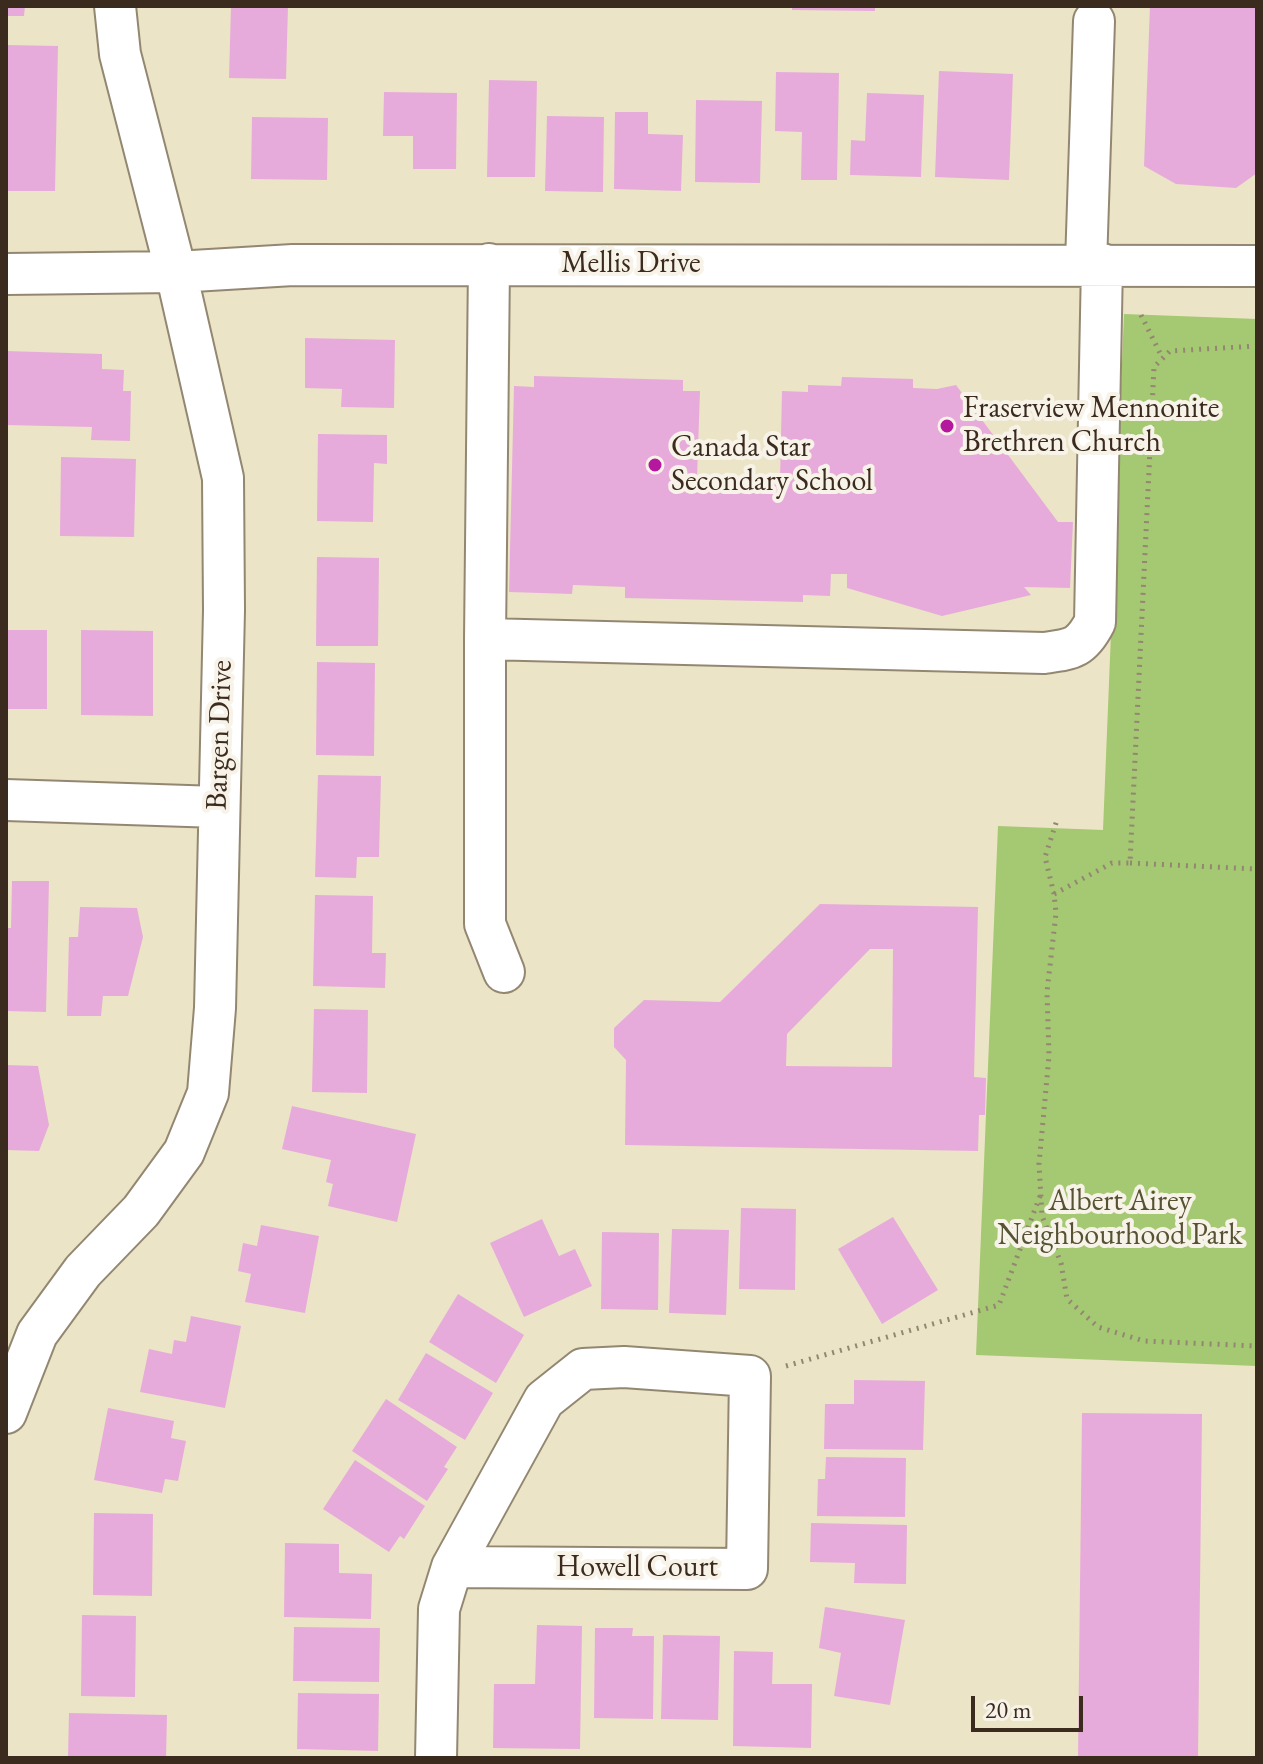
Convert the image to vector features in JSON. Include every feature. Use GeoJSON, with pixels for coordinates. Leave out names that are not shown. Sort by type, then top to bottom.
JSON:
{"type":"FeatureCollection","features":[{"type":"Feature","properties":{"kind":"street","name":"Bargen Drive"},"geometry":{"type":"LineString","coordinates":[[6,1413],[37,1334],[83,1271],[141,1211],[184,1152],[208,1093],[215,1008],[224,610],[223,478],[176,272],[120,54],[115,6]]}},
{"type":"Feature","properties":{"kind":"street"},"geometry":{"type":"LineString","coordinates":[[485,639],[1030,652],[1070,649],[1086,640],[1095,622],[1094,21]]}},
{"type":"Feature","properties":{"kind":"street"},"geometry":{"type":"LineString","coordinates":[[489,264],[485,924],[504,972]]}},
{"type":"Feature","properties":{"kind":"street","name":"Mellis Drive"},"geometry":{"type":"LineString","coordinates":[[6,274],[176,272],[293,265],[1257,266]]}},
{"type":"Feature","properties":{"kind":"street"},"geometry":{"type":"LineString","coordinates":[[6,800],[218,807]]}},
{"type":"Feature","properties":{"kind":"street"},"geometry":{"type":"LineString","coordinates":[[436,1758],[439,1609],[452,1567],[544,1400],[583,1369],[624,1367],[750,1376]]}},
{"type":"Feature","properties":{"kind":"street","name":"Howell Court"},"geometry":{"type":"LineString","coordinates":[[452,1567],[747,1569],[750,1376]]}},
{"type":"Feature","properties":{"kind":"path"},"geometry":{"type":"LineString","coordinates":[[1137,308],[1162,357]]}},
{"type":"Feature","properties":{"kind":"path"},"geometry":{"type":"LineString","coordinates":[[1130,863],[1154,367],[1170,351],[1257,346]]}},
{"type":"Feature","properties":{"kind":"path"},"geometry":{"type":"LineString","coordinates":[[1057,820],[1045,857],[1056,913],[1047,992],[1049,1056],[1039,1164],[1042,1216],[1061,1263],[1067,1299],[1098,1327],[1144,1341],[1257,1346]]}},
{"type":"Feature","properties":{"kind":"path"},"geometry":{"type":"LineString","coordinates":[[1054,894],[1112,863],[1257,869]]}},
{"type":"Feature","properties":{"kind":"path"},"geometry":{"type":"LineString","coordinates":[[750,1376],[999,1305],[1041,1193]]}},
{"type":"Feature","properties":{"kind":"green space","name":"Albert Airey Neighbourhood Park"},"geometry":{"type":"Polygon","coordinates":[[[1124,314],[1257,319],[1257,1366],[976,1355],[998,826],[1103,830],[1124,314]]]}},
{"type":"Feature","properties":{"kind":"building"},"geometry":{"type":"Polygon","coordinates":[[[6,6],[25,6],[24,16],[6,16],[6,6]]]}},
{"type":"Feature","properties":{"kind":"building"},"geometry":{"type":"Polygon","coordinates":[[[231,6],[288,6],[286,79],[229,78],[231,6]]]}},
{"type":"Feature","properties":{"kind":"building"},"geometry":{"type":"Polygon","coordinates":[[[792,6],[875,6],[875,11],[792,10],[792,6]]]}},
{"type":"Feature","properties":{"kind":"building"},"geometry":{"type":"Polygon","coordinates":[[[1150,6],[1257,6],[1257,173],[1236,188],[1176,184],[1144,166],[1150,6]]]}},
{"type":"Feature","properties":{"kind":"building"},"geometry":{"type":"Polygon","coordinates":[[[6,45],[58,46],[55,191],[6,191],[6,45]]]}},
{"type":"Feature","properties":{"kind":"building"},"geometry":{"type":"Polygon","coordinates":[[[939,71],[1013,74],[1009,180],[935,177],[939,71]]]}},
{"type":"Feature","properties":{"kind":"building"},"geometry":{"type":"Polygon","coordinates":[[[776,72],[839,73],[837,180],[801,180],[802,132],[775,131],[776,72]]]}},
{"type":"Feature","properties":{"kind":"building"},"geometry":{"type":"Polygon","coordinates":[[[489,80],[537,81],[535,177],[487,177],[489,80]]]}},
{"type":"Feature","properties":{"kind":"building"},"geometry":{"type":"Polygon","coordinates":[[[384,92],[457,93],[456,169],[413,169],[413,136],[383,136],[384,92]]]}},
{"type":"Feature","properties":{"kind":"building"},"geometry":{"type":"Polygon","coordinates":[[[867,93],[924,95],[921,177],[850,175],[851,140],[865,141],[867,93]]]}},
{"type":"Feature","properties":{"kind":"building"},"geometry":{"type":"Polygon","coordinates":[[[696,100],[762,101],[760,183],[695,182],[696,100]]]}},
{"type":"Feature","properties":{"kind":"building"},"geometry":{"type":"Polygon","coordinates":[[[615,112],[648,112],[648,134],[683,135],[681,191],[614,189],[615,112]]]}},
{"type":"Feature","properties":{"kind":"building"},"geometry":{"type":"Polygon","coordinates":[[[547,116],[604,117],[603,192],[545,191],[547,116]]]}},
{"type":"Feature","properties":{"kind":"building"},"geometry":{"type":"Polygon","coordinates":[[[252,117],[328,118],[327,180],[251,179],[252,117]]]}},
{"type":"Feature","properties":{"kind":"building"},"geometry":{"type":"Polygon","coordinates":[[[305,338],[395,340],[394,408],[341,407],[342,389],[305,388],[305,338]]]}},
{"type":"Feature","properties":{"kind":"building"},"geometry":{"type":"Polygon","coordinates":[[[6,351],[102,354],[102,369],[124,370],[123,391],[131,391],[130,441],[91,440],[92,427],[6,425],[6,351]]]}},
{"type":"Feature","properties":{"kind":"building"},"geometry":{"type":"Polygon","coordinates":[[[534,376],[683,380],[683,391],[700,391],[697,478],[780,480],[782,391],[808,392],[808,385],[841,386],[842,377],[913,379],[913,388],[937,389],[956,385],[1058,522],[1073,522],[1070,588],[1024,587],[1031,595],[942,616],[847,588],[847,574],[831,574],[830,596],[803,595],[803,602],[625,598],[625,587],[573,585],[572,594],[509,592],[514,386],[534,387],[534,376]]]}},
{"type":"Feature","properties":{"kind":"building"},"geometry":{"type":"Polygon","coordinates":[[[318,434],[387,435],[387,464],[374,463],[373,522],[317,521],[318,434]]]}},
{"type":"Feature","properties":{"kind":"building"},"geometry":{"type":"Polygon","coordinates":[[[61,457],[136,459],[134,537],[60,536],[61,457]]]}},
{"type":"Feature","properties":{"kind":"building"},"geometry":{"type":"Polygon","coordinates":[[[317,557],[379,558],[378,646],[316,646],[317,557]]]}},
{"type":"Feature","properties":{"kind":"building"},"geometry":{"type":"Polygon","coordinates":[[[6,630],[47,630],[47,709],[6,709],[6,630]]]}},
{"type":"Feature","properties":{"kind":"building"},"geometry":{"type":"Polygon","coordinates":[[[81,630],[153,631],[153,716],[81,715],[81,630]]]}},
{"type":"Feature","properties":{"kind":"building"},"geometry":{"type":"Polygon","coordinates":[[[317,662],[375,663],[374,756],[316,755],[317,662]]]}},
{"type":"Feature","properties":{"kind":"building"},"geometry":{"type":"Polygon","coordinates":[[[318,775],[381,776],[379,857],[357,857],[356,878],[315,877],[318,775]]]}},
{"type":"Feature","properties":{"kind":"building"},"geometry":{"type":"Polygon","coordinates":[[[12,881],[49,881],[46,1012],[6,1011],[6,928],[11,928],[12,881]]]}},
{"type":"Feature","properties":{"kind":"building"},"geometry":{"type":"Polygon","coordinates":[[[315,895],[373,896],[372,953],[386,953],[385,988],[313,986],[315,895]]]}},
{"type":"Feature","properties":{"kind":"building"},"geometry":{"type":"Polygon","coordinates":[[[820,904],[978,907],[974,1077],[986,1078],[985,1115],[979,1115],[978,1151],[625,1145],[626,1060],[614,1047],[614,1028],[644,1000],[720,1002],[820,904]],[[870,949],[787,1034],[786,1066],[892,1067],[893,949],[870,949]]]}},
{"type":"Feature","properties":{"kind":"building"},"geometry":{"type":"Polygon","coordinates":[[[80,907],[137,908],[143,937],[128,996],[103,996],[101,1016],[67,1016],[69,937],[78,937],[80,907]]]}},
{"type":"Feature","properties":{"kind":"building"},"geometry":{"type":"Polygon","coordinates":[[[314,1009],[368,1010],[367,1093],[312,1092],[314,1009]]]}},
{"type":"Feature","properties":{"kind":"building"},"geometry":{"type":"Polygon","coordinates":[[[6,1065],[38,1066],[49,1125],[39,1151],[6,1150],[6,1065]]]}},
{"type":"Feature","properties":{"kind":"building"},"geometry":{"type":"Polygon","coordinates":[[[292,1106],[416,1134],[397,1222],[328,1206],[333,1184],[326,1182],[331,1160],[282,1149],[292,1106]]]}},
{"type":"Feature","properties":{"kind":"building"},"geometry":{"type":"Polygon","coordinates":[[[741,1208],[796,1209],[795,1290],[739,1289],[741,1208]]]}},
{"type":"Feature","properties":{"kind":"building"},"geometry":{"type":"Polygon","coordinates":[[[893,1217],[938,1290],[882,1324],[838,1249],[893,1217]]]}},
{"type":"Feature","properties":{"kind":"building"},"geometry":{"type":"Polygon","coordinates":[[[542,1219],[559,1256],[575,1249],[592,1286],[524,1317],[490,1243],[542,1219]]]}},
{"type":"Feature","properties":{"kind":"building"},"geometry":{"type":"Polygon","coordinates":[[[261,1225],[319,1236],[305,1313],[245,1302],[251,1274],[238,1271],[243,1243],[257,1246],[261,1225]]]}},
{"type":"Feature","properties":{"kind":"building"},"geometry":{"type":"Polygon","coordinates":[[[672,1229],[729,1230],[726,1315],[669,1313],[672,1229]]]}},
{"type":"Feature","properties":{"kind":"building"},"geometry":{"type":"Polygon","coordinates":[[[602,1232],[659,1233],[658,1310],[601,1309],[602,1232]]]}},
{"type":"Feature","properties":{"kind":"building"},"geometry":{"type":"Polygon","coordinates":[[[458,1294],[524,1335],[496,1383],[429,1342],[458,1294]]]}},
{"type":"Feature","properties":{"kind":"building"},"geometry":{"type":"Polygon","coordinates":[[[191,1316],[241,1326],[225,1408],[140,1392],[149,1349],[172,1354],[174,1340],[186,1342],[191,1316]]]}},
{"type":"Feature","properties":{"kind":"building"},"geometry":{"type":"Polygon","coordinates":[[[426,1353],[493,1393],[465,1440],[398,1400],[426,1353]]]}},
{"type":"Feature","properties":{"kind":"building"},"geometry":{"type":"Polygon","coordinates":[[[854,1380],[925,1381],[923,1450],[824,1449],[825,1404],[854,1404],[854,1380]]]}},
{"type":"Feature","properties":{"kind":"building"},"geometry":{"type":"Polygon","coordinates":[[[386,1399],[457,1447],[444,1467],[448,1469],[427,1501],[352,1451],[386,1399]]]}},
{"type":"Feature","properties":{"kind":"building"},"geometry":{"type":"Polygon","coordinates":[[[108,1408],[174,1421],[171,1438],[186,1441],[178,1481],[165,1479],[162,1493],[94,1480],[108,1408]]]}},
{"type":"Feature","properties":{"kind":"building"},"geometry":{"type":"Polygon","coordinates":[[[1082,1413],[1202,1414],[1198,1758],[1078,1758],[1082,1413]]]}},
{"type":"Feature","properties":{"kind":"building"},"geometry":{"type":"Polygon","coordinates":[[[826,1457],[906,1458],[905,1517],[817,1516],[818,1479],[825,1479],[826,1457]]]}},
{"type":"Feature","properties":{"kind":"building"},"geometry":{"type":"Polygon","coordinates":[[[355,1460],[425,1506],[404,1539],[400,1536],[389,1552],[323,1509],[355,1460]]]}},
{"type":"Feature","properties":{"kind":"building"},"geometry":{"type":"Polygon","coordinates":[[[94,1513],[153,1514],[152,1596],[93,1595],[94,1513]]]}},
{"type":"Feature","properties":{"kind":"building"},"geometry":{"type":"Polygon","coordinates":[[[811,1523],[907,1525],[906,1584],[854,1583],[855,1563],[810,1562],[811,1523]]]}},
{"type":"Feature","properties":{"kind":"building"},"geometry":{"type":"Polygon","coordinates":[[[285,1543],[339,1544],[339,1573],[372,1574],[371,1619],[284,1617],[285,1543]]]}},
{"type":"Feature","properties":{"kind":"building"},"geometry":{"type":"Polygon","coordinates":[[[825,1607],[905,1620],[890,1705],[834,1696],[841,1653],[819,1648],[825,1607]]]}},
{"type":"Feature","properties":{"kind":"building"},"geometry":{"type":"Polygon","coordinates":[[[82,1615],[136,1616],[135,1697],[81,1696],[82,1615]]]}},
{"type":"Feature","properties":{"kind":"building"},"geometry":{"type":"Polygon","coordinates":[[[537,1625],[582,1626],[580,1749],[493,1748],[494,1684],[535,1684],[537,1625]]]}},
{"type":"Feature","properties":{"kind":"building"},"geometry":{"type":"Polygon","coordinates":[[[294,1627],[380,1628],[379,1682],[293,1681],[294,1627]]]}},
{"type":"Feature","properties":{"kind":"building"},"geometry":{"type":"Polygon","coordinates":[[[595,1628],[633,1628],[632,1636],[654,1636],[653,1719],[594,1718],[595,1628]]]}},
{"type":"Feature","properties":{"kind":"building"},"geometry":{"type":"Polygon","coordinates":[[[663,1635],[720,1636],[718,1720],[661,1719],[663,1635]]]}},
{"type":"Feature","properties":{"kind":"building"},"geometry":{"type":"Polygon","coordinates":[[[734,1651],[773,1652],[772,1684],[812,1684],[811,1748],[733,1746],[734,1651]]]}},
{"type":"Feature","properties":{"kind":"building"},"geometry":{"type":"Polygon","coordinates":[[[298,1693],[379,1694],[378,1751],[297,1749],[298,1693]]]}},
{"type":"Feature","properties":{"kind":"building"},"geometry":{"type":"Polygon","coordinates":[[[69,1713],[167,1715],[166,1758],[68,1758],[69,1713]]]}},
{"type":"Feature","properties":{"kind":"place","name":"Fraserview Mennonite Brethren Church"},"geometry":{"type":"Point","coordinates":[947,426]}},
{"type":"Feature","properties":{"kind":"place","name":"Canada Star Secondary School"},"geometry":{"type":"Point","coordinates":[655,465]}}]}
